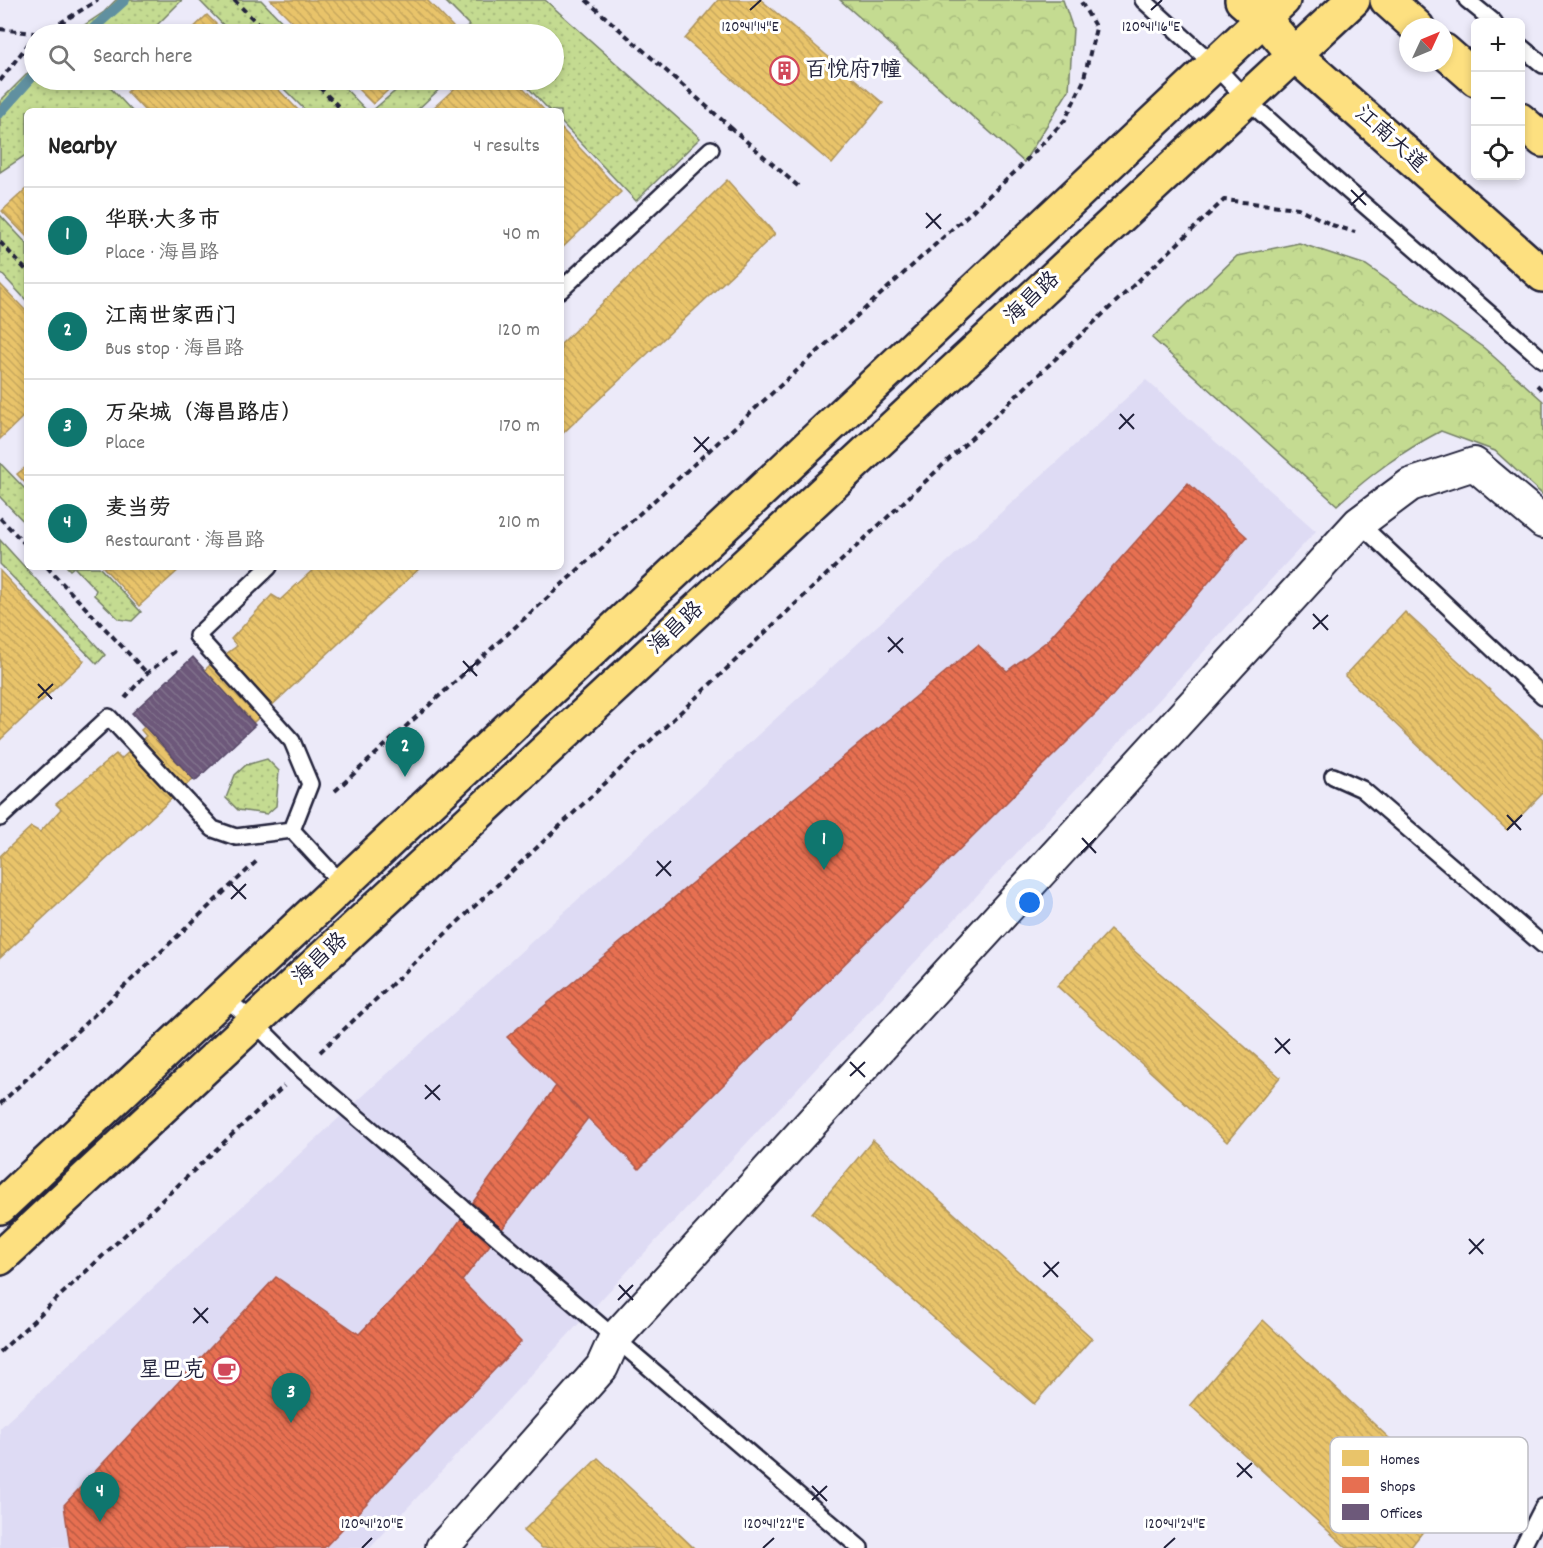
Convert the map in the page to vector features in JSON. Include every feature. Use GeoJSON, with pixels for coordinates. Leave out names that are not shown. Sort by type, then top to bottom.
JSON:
{"type":"FeatureCollection","features":[{"type":"Feature","properties":{"kind":"main road","name":"海昌路"},"geometry":{"type":"LineString","coordinates":[[0,1258],[1353,0]]}},
{"type":"Feature","properties":{"kind":"main road"},"geometry":{"type":"LineString","coordinates":[[1387,0],[1407,18]]}},
{"type":"Feature","properties":{"kind":"main road","name":"海昌路"},"geometry":{"type":"LineString","coordinates":[[0,1207],[1214,65],[1263,6]]}},
{"type":"Feature","properties":{"kind":"main road","name":"江南大道"},"geometry":{"type":"LineString","coordinates":[[1263,6],[1295,55],[1543,275]]}},
{"type":"Feature","properties":{"kind":"main road"},"geometry":{"type":"LineString","coordinates":[[1453,59],[1471,75]]}},
{"type":"Feature","properties":{"kind":"main road"},"geometry":{"type":"LineString","coordinates":[[1525,124],[1543,140]]}},
{"type":"Feature","properties":{"kind":"street"},"geometry":{"type":"LineString","coordinates":[[442,1548],[602,1367],[615,1338],[1359,523],[1410,485],[1474,464],[1543,522]]}},
{"type":"Feature","properties":{"kind":"lane"},"geometry":{"type":"LineString","coordinates":[[1143,0],[1214,65],[1247,100],[1331,176],[1543,360]]}},
{"type":"Feature","properties":{"kind":"lane"},"geometry":{"type":"LineString","coordinates":[[1467,0],[1489,18]]}},
{"type":"Feature","properties":{"kind":"lane"},"geometry":{"type":"LineString","coordinates":[[1525,49],[1543,65]]}},
{"type":"Feature","properties":{"kind":"lane"},"geometry":{"type":"LineString","coordinates":[[564,287],[711,149]]}},
{"type":"Feature","properties":{"kind":"lane"},"geometry":{"type":"LineString","coordinates":[[1359,523],[1543,696]]}},
{"type":"Feature","properties":{"kind":"lane"},"geometry":{"type":"LineString","coordinates":[[266,570],[197,636],[292,741],[310,784],[292,830]]}},
{"type":"Feature","properties":{"kind":"lane"},"geometry":{"type":"LineString","coordinates":[[0,818],[109,717],[213,829],[236,837],[292,830]]}},
{"type":"Feature","properties":{"kind":"lane"},"geometry":{"type":"LineString","coordinates":[[1333,776],[1362,789],[1543,945]]}},
{"type":"Feature","properties":{"kind":"lane"},"geometry":{"type":"LineString","coordinates":[[292,830],[343,885]]}},
{"type":"Feature","properties":{"kind":"lane"},"geometry":{"type":"LineString","coordinates":[[224,997],[254,1022],[302,1070],[860,1548]]}},
{"type":"Feature","properties":{"kind":"lane"},"geometry":{"type":"LineString","coordinates":[[1522,1548],[1543,1507]]}},
{"type":"Feature","properties":{"kind":"path"},"geometry":{"type":"LineString","coordinates":[[59,24],[98,0]]}},
{"type":"Feature","properties":{"kind":"path"},"geometry":{"type":"LineString","coordinates":[[234,0],[258,24]]}},
{"type":"Feature","properties":{"kind":"path"},"geometry":{"type":"LineString","coordinates":[[586,0],[799,187]]}},
{"type":"Feature","properties":{"kind":"path"},"geometry":{"type":"LineString","coordinates":[[334,791],[1015,172],[1065,120],[1083,82],[1096,28],[1080,0]]}},
{"type":"Feature","properties":{"kind":"path"},"geometry":{"type":"LineString","coordinates":[[0,29],[24,32]]}},
{"type":"Feature","properties":{"kind":"path"},"geometry":{"type":"LineString","coordinates":[[0,81],[24,48]]}},
{"type":"Feature","properties":{"kind":"path"},"geometry":{"type":"LineString","coordinates":[[322,90],[340,108]]}},
{"type":"Feature","properties":{"kind":"path"},"geometry":{"type":"LineString","coordinates":[[711,149],[730,127]]}},
{"type":"Feature","properties":{"kind":"path"},"geometry":{"type":"LineString","coordinates":[[0,1352],[1224,200],[1298,208]]}},
{"type":"Feature","properties":{"kind":"path"},"geometry":{"type":"LineString","coordinates":[[0,242],[24,268]]}},
{"type":"Feature","properties":{"kind":"path"},"geometry":{"type":"LineString","coordinates":[[0,518],[24,543]]}},
{"type":"Feature","properties":{"kind":"path"},"geometry":{"type":"LineString","coordinates":[[50,570],[147,673]]}},
{"type":"Feature","properties":{"kind":"path"},"geometry":{"type":"LineString","coordinates":[[109,717],[147,673],[197,636]]}},
{"type":"Feature","properties":{"kind":"path"},"geometry":{"type":"LineString","coordinates":[[0,1104],[227,888],[292,830]]}},
{"type":"Feature","properties":{"kind":"shaded area"},"geometry":{"type":"Polygon","coordinates":[[[1146,380],[1316,531],[370,1548],[0,1548],[0,1428],[1146,380]]]}},
{"type":"Feature","properties":{"kind":"green space"},"geometry":{"type":"Polygon","coordinates":[[[116,0],[182,0],[158,24],[86,24],[104,12],[116,0]]]}},
{"type":"Feature","properties":{"kind":"green space"},"geometry":{"type":"Polygon","coordinates":[[[199,0],[261,0],[284,24],[222,24],[199,0]]]}},
{"type":"Feature","properties":{"kind":"green space"},"geometry":{"type":"Polygon","coordinates":[[[444,0],[545,0],[700,138],[636,201],[564,125],[564,108],[547,108],[530,90],[564,90],[564,24],[468,24],[444,0]]]}},
{"type":"Feature","properties":{"kind":"green space"},"geometry":{"type":"Polygon","coordinates":[[[840,0],[1063,0],[1073,29],[1069,90],[1024,162],[840,0]]]}},
{"type":"Feature","properties":{"kind":"green space"},"geometry":{"type":"Polygon","coordinates":[[[24,77],[24,90],[112,90],[129,108],[24,108],[24,156],[0,172],[0,101],[24,77]]]}},
{"type":"Feature","properties":{"kind":"green space"},"geometry":{"type":"Polygon","coordinates":[[[285,90],[347,90],[364,108],[303,108],[285,90]]]}},
{"type":"Feature","properties":{"kind":"green space"},"geometry":{"type":"Polygon","coordinates":[[[396,90],[438,90],[419,108],[375,108],[396,90]]]}},
{"type":"Feature","properties":{"kind":"green space"},"geometry":{"type":"Polygon","coordinates":[[[0,215],[24,241],[24,298],[0,272],[0,215]]]}},
{"type":"Feature","properties":{"kind":"green space"},"geometry":{"type":"Polygon","coordinates":[[[1299,243],[1366,265],[1484,348],[1543,401],[1543,495],[1495,451],[1441,431],[1387,464],[1337,505],[1152,338],[1237,256],[1299,243]]]}},
{"type":"Feature","properties":{"kind":"green space"},"geometry":{"type":"Polygon","coordinates":[[[0,463],[24,488],[24,522],[0,497],[0,463]]]}},
{"type":"Feature","properties":{"kind":"green space"},"geometry":{"type":"Polygon","coordinates":[[[0,540],[24,566],[24,570],[27,570],[105,655],[97,664],[0,564],[0,540]]]}},
{"type":"Feature","properties":{"kind":"green space"},"geometry":{"type":"Polygon","coordinates":[[[77,570],[102,570],[141,612],[132,621],[119,619],[94,595],[96,590],[77,570]]]}},
{"type":"Feature","properties":{"kind":"green space"},"geometry":{"type":"Polygon","coordinates":[[[267,759],[279,771],[276,806],[267,814],[238,810],[226,798],[235,775],[246,765],[267,759]]]}},
{"type":"Feature","properties":{"kind":"building: Homes"},"geometry":{"type":"Polygon","coordinates":[[[271,0],[427,0],[450,24],[295,24],[271,0]]]}},
{"type":"Feature","properties":{"kind":"building: Homes","name":"百悦府7幢"},"geometry":{"type":"Polygon","coordinates":[[[718,0],[761,0],[883,103],[832,164],[685,39],[718,0]]]}},
{"type":"Feature","properties":{"kind":"building: Homes"},"geometry":{"type":"Polygon","coordinates":[[[207,15],[216,24],[198,24],[207,15]]]}},
{"type":"Feature","properties":{"kind":"building: Homes"},"geometry":{"type":"Polygon","coordinates":[[[129,90],[279,90],[296,108],[142,108],[127,92],[129,90]]]}},
{"type":"Feature","properties":{"kind":"building: Homes"},"geometry":{"type":"Polygon","coordinates":[[[359,90],[388,90],[373,104],[359,90]]]}},
{"type":"Feature","properties":{"kind":"building: Homes"},"geometry":{"type":"Polygon","coordinates":[[[453,90],[525,90],[542,108],[433,108],[453,90]]]}},
{"type":"Feature","properties":{"kind":"building: Homes"},"geometry":{"type":"Polygon","coordinates":[[[564,131],[621,192],[564,246],[564,131]]]}},
{"type":"Feature","properties":{"kind":"building: Homes"},"geometry":{"type":"Polygon","coordinates":[[[727,180],[775,234],[564,432],[564,341],[727,180]]]}},
{"type":"Feature","properties":{"kind":"building: Homes"},"geometry":{"type":"Polygon","coordinates":[[[24,191],[24,234],[2,211],[24,191]]]}},
{"type":"Feature","properties":{"kind":"building: Homes"},"geometry":{"type":"Polygon","coordinates":[[[0,284],[24,309],[24,416],[0,439],[0,284]]]}},
{"type":"Feature","properties":{"kind":"building: Homes"},"geometry":{"type":"Polygon","coordinates":[[[24,468],[24,482],[17,474],[24,468]]]}},
{"type":"Feature","properties":{"kind":"building: Homes"},"geometry":{"type":"Polygon","coordinates":[[[106,570],[179,570],[139,606],[106,570]]]}},
{"type":"Feature","properties":{"kind":"building: Homes"},"geometry":{"type":"Polygon","coordinates":[[[313,570],[418,570],[0,958],[0,856],[31,827],[40,832],[61,809],[56,804],[116,754],[121,759],[146,736],[141,730],[209,666],[237,646],[231,639],[272,595],[280,600],[313,570]]]}},
{"type":"Feature","properties":{"kind":"building: Homes"},"geometry":{"type":"Polygon","coordinates":[[[0,571],[84,661],[0,740],[0,571]]]}},
{"type":"Feature","properties":{"kind":"building: Homes"},"geometry":{"type":"Polygon","coordinates":[[[1405,612],[1543,739],[1543,793],[1507,830],[1345,676],[1405,612]]]}},
{"type":"Feature","properties":{"kind":"building: Homes"},"geometry":{"type":"Polygon","coordinates":[[[1110,930],[1280,1077],[1227,1142],[1057,986],[1110,930]]]}},
{"type":"Feature","properties":{"kind":"building: Homes"},"geometry":{"type":"Polygon","coordinates":[[[873,1140],[1092,1338],[1034,1404],[812,1213],[873,1140]]]}},
{"type":"Feature","properties":{"kind":"building: Homes"},"geometry":{"type":"Polygon","coordinates":[[[1263,1320],[1388,1437],[1330,1437],[1330,1533],[1190,1405],[1263,1320]]]}},
{"type":"Feature","properties":{"kind":"building: Homes"},"geometry":{"type":"Polygon","coordinates":[[[598,1458],[694,1548],[542,1548],[523,1531],[598,1458]]]}},
{"type":"Feature","properties":{"kind":"building: Homes"},"geometry":{"type":"Polygon","coordinates":[[[1331,1533],[1422,1533],[1410,1548],[1347,1548],[1331,1533]]]}},
{"type":"Feature","properties":{"kind":"building: Shops"},"geometry":{"type":"Polygon","coordinates":[[[1188,483],[1247,537],[1107,702],[1046,642],[1188,483]]]}},
{"type":"Feature","properties":{"kind":"building: Shops"},"geometry":{"type":"Polygon","coordinates":[[[1046,642],[1107,702],[639,1169],[507,1037],[978,645],[1007,671],[1046,642]]]}},
{"type":"Feature","properties":{"kind":"building: Shops"},"geometry":{"type":"Polygon","coordinates":[[[556,1086],[588,1118],[462,1281],[436,1254],[556,1086]]]}},
{"type":"Feature","properties":{"kind":"building: Shops"},"geometry":{"type":"Polygon","coordinates":[[[436,1254],[521,1342],[324,1548],[70,1548],[64,1505],[276,1277],[359,1334],[436,1254]]]}},
{"type":"Feature","properties":{"kind":"building: Offices"},"geometry":{"type":"Polygon","coordinates":[[[193,657],[255,725],[195,781],[132,713],[193,657]]]}},
{"type":"Feature","properties":{"kind":"waterway"},"geometry":{"type":"LineString","coordinates":[[98,24],[125,0]]}},
{"type":"Feature","properties":{"kind":"waterway"},"geometry":{"type":"LineString","coordinates":[[0,113],[24,86]]}},
{"type":"Feature","properties":{"kind":"place","name":"百悦府7幢"},"geometry":{"type":"Point","coordinates":[784,71]}},
{"type":"Feature","properties":{"kind":"place","name":"江南世家西门"},"geometry":{"type":"Point","coordinates":[405,777]}},
{"type":"Feature","properties":{"kind":"place","name":"华联·大多市"},"geometry":{"type":"Point","coordinates":[824,870]}},
{"type":"Feature","properties":{"kind":"place","name":"星巴克"},"geometry":{"type":"Point","coordinates":[226,1371]}},
{"type":"Feature","properties":{"kind":"place","name":"万朵城（海昌路店）"},"geometry":{"type":"Point","coordinates":[291,1423]}},
{"type":"Feature","properties":{"kind":"place","name":"麦当劳"},"geometry":{"type":"Point","coordinates":[100,1522]}}]}
